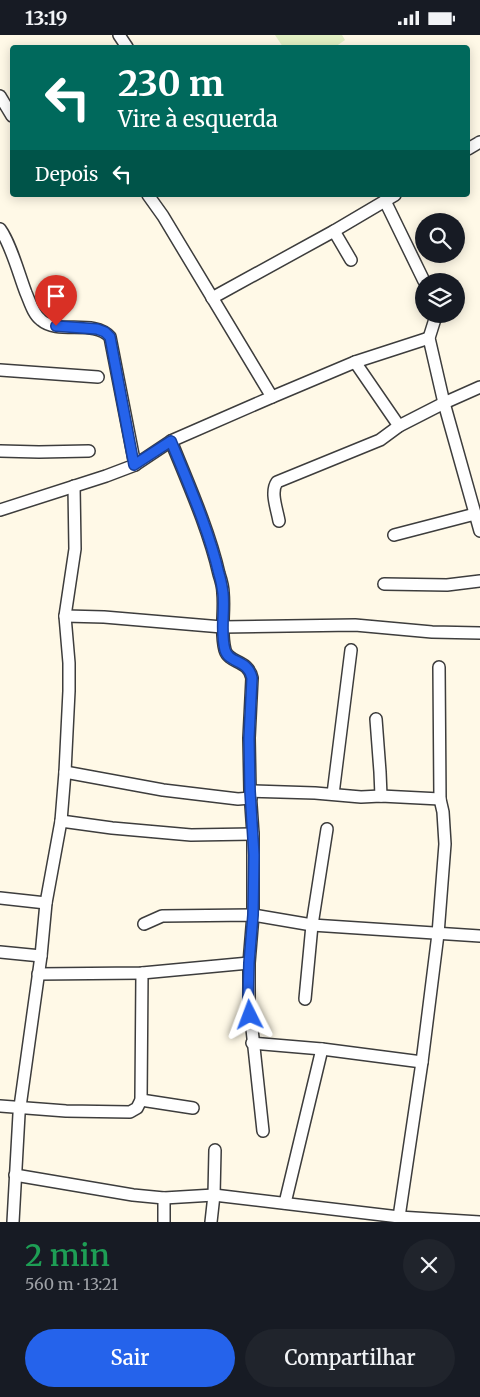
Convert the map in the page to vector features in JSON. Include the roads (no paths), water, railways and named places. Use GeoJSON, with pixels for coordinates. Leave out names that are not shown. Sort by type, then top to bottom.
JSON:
{"type":"FeatureCollection","features":[{"type":"Feature","properties":{"kind":"street"},"geometry":{"type":"LineString","coordinates":[[0,96],[10,112]]}},
{"type":"Feature","properties":{"kind":"street"},"geometry":{"type":"LineString","coordinates":[[150,197],[164,216],[272,397]]}},
{"type":"Feature","properties":{"kind":"street"},"geometry":{"type":"LineString","coordinates":[[212,298],[334,231],[390,197],[421,273]]}},
{"type":"Feature","properties":{"kind":"street"},"geometry":{"type":"LineString","coordinates":[[0,229],[7,242],[30,305],[40,319],[56,326],[97,329],[105,332],[110,337],[134,465]]}},
{"type":"Feature","properties":{"kind":"street"},"geometry":{"type":"LineString","coordinates":[[334,231],[351,260]]}},
{"type":"Feature","properties":{"kind":"street"},"geometry":{"type":"LineString","coordinates":[[434,323],[429,338],[444,403],[480,531]]}},
{"type":"Feature","properties":{"kind":"street"},"geometry":{"type":"LineString","coordinates":[[0,510],[106,476],[134,465],[171,441],[272,397],[355,362],[429,338]]}},
{"type":"Feature","properties":{"kind":"street"},"geometry":{"type":"LineString","coordinates":[[355,362],[399,426]]}},
{"type":"Feature","properties":{"kind":"street"},"geometry":{"type":"LineString","coordinates":[[0,370],[98,377]]}},
{"type":"Feature","properties":{"kind":"street"},"geometry":{"type":"LineString","coordinates":[[279,521],[274,493],[274,487],[277,482],[380,440],[399,426],[480,387]]}},
{"type":"Feature","properties":{"kind":"street"},"geometry":{"type":"LineString","coordinates":[[171,441],[213,550],[223,593],[222,627],[225,651],[248,668],[252,678],[249,738],[253,834],[253,915],[248,1001],[263,1131]]}},
{"type":"Feature","properties":{"kind":"street"},"geometry":{"type":"LineString","coordinates":[[0,451],[89,451]]}},
{"type":"Feature","properties":{"kind":"street"},"geometry":{"type":"LineString","coordinates":[[13,1222],[20,1108],[41,956],[46,903],[61,821],[69,691],[65,616],[75,549],[74,486]]}},
{"type":"Feature","properties":{"kind":"street"},"geometry":{"type":"LineString","coordinates":[[394,535],[475,514]]}},
{"type":"Feature","properties":{"kind":"street"},"geometry":{"type":"LineString","coordinates":[[384,584],[447,585],[480,581]]}},
{"type":"Feature","properties":{"kind":"street"},"geometry":{"type":"LineString","coordinates":[[65,616],[104,617],[222,627],[355,625],[432,632],[480,633]]}},
{"type":"Feature","properties":{"kind":"street"},"geometry":{"type":"LineString","coordinates":[[333,794],[351,651]]}},
{"type":"Feature","properties":{"kind":"street"},"geometry":{"type":"LineString","coordinates":[[399,1217],[422,1062],[438,934],[445,844],[440,799],[439,667]]}},
{"type":"Feature","properties":{"kind":"street"},"geometry":{"type":"LineString","coordinates":[[376,719],[381,796]]}},
{"type":"Feature","properties":{"kind":"street"},"geometry":{"type":"LineString","coordinates":[[65,772],[163,790],[238,799],[274,791],[361,797],[381,796],[440,799]]}},
{"type":"Feature","properties":{"kind":"street"},"geometry":{"type":"LineString","coordinates":[[61,821],[191,835],[253,834]]}},
{"type":"Feature","properties":{"kind":"street"},"geometry":{"type":"LineString","coordinates":[[305,999],[312,925],[327,829]]}},
{"type":"Feature","properties":{"kind":"street"},"geometry":{"type":"LineString","coordinates":[[0,898],[46,903]]}},
{"type":"Feature","properties":{"kind":"street"},"geometry":{"type":"LineString","coordinates":[[144,924],[162,916],[253,915],[312,925],[480,937]]}},
{"type":"Feature","properties":{"kind":"street"},"geometry":{"type":"LineString","coordinates":[[0,952],[41,956]]}},
{"type":"Feature","properties":{"kind":"street"},"geometry":{"type":"LineString","coordinates":[[38,974],[142,973],[249,963]]}},
{"type":"Feature","properties":{"kind":"street"},"geometry":{"type":"LineString","coordinates":[[0,1106],[66,1111],[130,1112],[137,1108],[141,1101],[142,973]]}},
{"type":"Feature","properties":{"kind":"street"},"geometry":{"type":"LineString","coordinates":[[252,1043],[322,1049],[422,1062]]}},
{"type":"Feature","properties":{"kind":"street"},"geometry":{"type":"LineString","coordinates":[[285,1203],[322,1049]]}},
{"type":"Feature","properties":{"kind":"street"},"geometry":{"type":"LineString","coordinates":[[141,1101],[193,1108]]}},
{"type":"Feature","properties":{"kind":"street"},"geometry":{"type":"LineString","coordinates":[[212,1222],[215,1150]]}},
{"type":"Feature","properties":{"kind":"street"},"geometry":{"type":"LineString","coordinates":[[15,1175],[133,1195],[164,1198],[214,1195],[399,1217],[480,1222]]}},
{"type":"Feature","properties":{"kind":"street"},"geometry":{"type":"LineString","coordinates":[[164,1198],[164,1222]]}}]}
